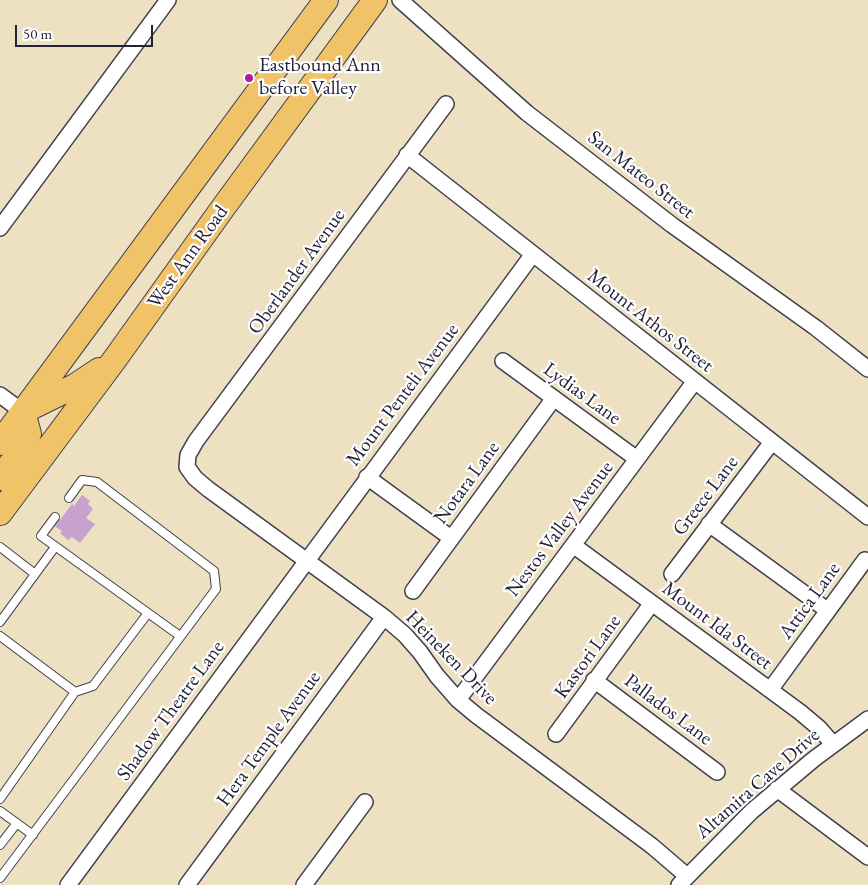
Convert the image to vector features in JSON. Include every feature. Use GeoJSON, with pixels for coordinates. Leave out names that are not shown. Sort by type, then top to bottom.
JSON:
{"type":"FeatureCollection","features":[{"type":"Feature","properties":{"kind":"main road","name":"West Ann Road"},"geometry":{"type":"LineString","coordinates":[[0,442],[24,412],[326,0]]}},
{"type":"Feature","properties":{"kind":"main road","name":"West Ann Road"},"geometry":{"type":"LineString","coordinates":[[0,513],[115,359],[375,0]]}},
{"type":"Feature","properties":{"kind":"main road"},"geometry":{"type":"LineString","coordinates":[[0,478],[17,456],[29,434],[24,412],[75,386],[115,359]]}},
{"type":"Feature","properties":{"kind":"street"},"geometry":{"type":"LineString","coordinates":[[0,228],[168,0]]}},
{"type":"Feature","properties":{"kind":"street","name":"San Mateo Street"},"geometry":{"type":"LineString","coordinates":[[400,0],[527,113],[672,225],[816,328],[868,369]]}},
{"type":"Feature","properties":{"kind":"street","name":"Oberlander Avenue"},"geometry":{"type":"LineString","coordinates":[[187,467],[188,455],[196,441],[446,104]]}},
{"type":"Feature","properties":{"kind":"street","name":"Mount Athos Street"},"geometry":{"type":"LineString","coordinates":[[407,155],[868,518]]}},
{"type":"Feature","properties":{"kind":"street","name":"Mount Penteli Avenue"},"geometry":{"type":"LineString","coordinates":[[306,561],[532,254]]}},
{"type":"Feature","properties":{"kind":"street","name":"Lydias Lane"},"geometry":{"type":"LineString","coordinates":[[503,361],[637,458]]}},
{"type":"Feature","properties":{"kind":"street","name":"Nestos Valley Avenue"},"geometry":{"type":"LineString","coordinates":[[458,700],[695,381]]}},
{"type":"Feature","properties":{"kind":"street"},"geometry":{"type":"LineString","coordinates":[[0,395],[24,412]]}},
{"type":"Feature","properties":{"kind":"street","name":"Notara Lane"},"geometry":{"type":"LineString","coordinates":[[413,591],[554,398]]}},
{"type":"Feature","properties":{"kind":"street","name":"Greece Lane"},"geometry":{"type":"LineString","coordinates":[[672,574],[772,442]]}},
{"type":"Feature","properties":{"kind":"street","name":"Heineken Drive"},"geometry":{"type":"LineString","coordinates":[[187,467],[195,478],[208,489],[384,617],[405,635],[420,652],[436,676],[458,700],[491,727],[652,846],[683,880]]}},
{"type":"Feature","properties":{"kind":"street"},"geometry":{"type":"LineString","coordinates":[[367,477],[451,538]]}},
{"type":"Feature","properties":{"kind":"street"},"geometry":{"type":"LineString","coordinates":[[709,524],[827,610]]}},
{"type":"Feature","properties":{"kind":"street","name":"Mount Ida Street"},"geometry":{"type":"LineString","coordinates":[[573,544],[806,717],[833,744]]}},
{"type":"Feature","properties":{"kind":"street","name":"Attica Lane"},"geometry":{"type":"LineString","coordinates":[[770,690],[865,560]]}},
{"type":"Feature","properties":{"kind":"street","name":"Shadow Theatre Lane"},"geometry":{"type":"LineString","coordinates":[[68,885],[306,561]]}},
{"type":"Feature","properties":{"kind":"street","name":"Kastori Lane"},"geometry":{"type":"LineString","coordinates":[[556,734],[652,602]]}},
{"type":"Feature","properties":{"kind":"street","name":"Hera Temple Avenue"},"geometry":{"type":"LineString","coordinates":[[186,885],[384,617]]}},
{"type":"Feature","properties":{"kind":"street","name":"Pallados Lane"},"geometry":{"type":"LineString","coordinates":[[594,680],[717,772]]}},
{"type":"Feature","properties":{"kind":"street","name":"Altamira Cave Drive"},"geometry":{"type":"LineString","coordinates":[[683,880],[752,811],[777,789],[833,744],[868,719]]}},
{"type":"Feature","properties":{"kind":"street"},"geometry":{"type":"LineString","coordinates":[[777,789],[868,857]]}},
{"type":"Feature","properties":{"kind":"street"},"geometry":{"type":"LineString","coordinates":[[304,885],[365,802]]}},
{"type":"Feature","properties":{"kind":"lane"},"geometry":{"type":"LineString","coordinates":[[0,878],[216,589],[214,571],[97,482],[82,480],[69,498]]}},
{"type":"Feature","properties":{"kind":"lane"},"geometry":{"type":"LineString","coordinates":[[55,517],[41,536],[180,636]]}},
{"type":"Feature","properties":{"kind":"lane"},"geometry":{"type":"LineString","coordinates":[[0,547],[35,574]]}},
{"type":"Feature","properties":{"kind":"lane"},"geometry":{"type":"LineString","coordinates":[[0,622],[55,547]]}},
{"type":"Feature","properties":{"kind":"lane"},"geometry":{"type":"LineString","coordinates":[[0,799],[75,692],[93,686],[148,613]]}},
{"type":"Feature","properties":{"kind":"lane"},"geometry":{"type":"LineString","coordinates":[[0,636],[75,692]]}},
{"type":"Feature","properties":{"kind":"lane"},"geometry":{"type":"LineString","coordinates":[[0,811],[33,835]]}},
{"type":"Feature","properties":{"kind":"lane"},"geometry":{"type":"LineString","coordinates":[[0,845],[17,823]]}},
{"type":"Feature","properties":{"kind":"building"},"geometry":{"type":"Polygon","coordinates":[[[82,495],[90,501],[88,504],[93,509],[86,518],[95,524],[80,543],[72,537],[68,540],[60,533],[62,531],[51,524],[56,517],[60,520],[72,504],[74,506],[82,495]]]}},
{"type":"Feature","properties":{"kind":"place","name":"Eastbound Ann before Valley"},"geometry":{"type":"Point","coordinates":[249,78]}}]}
